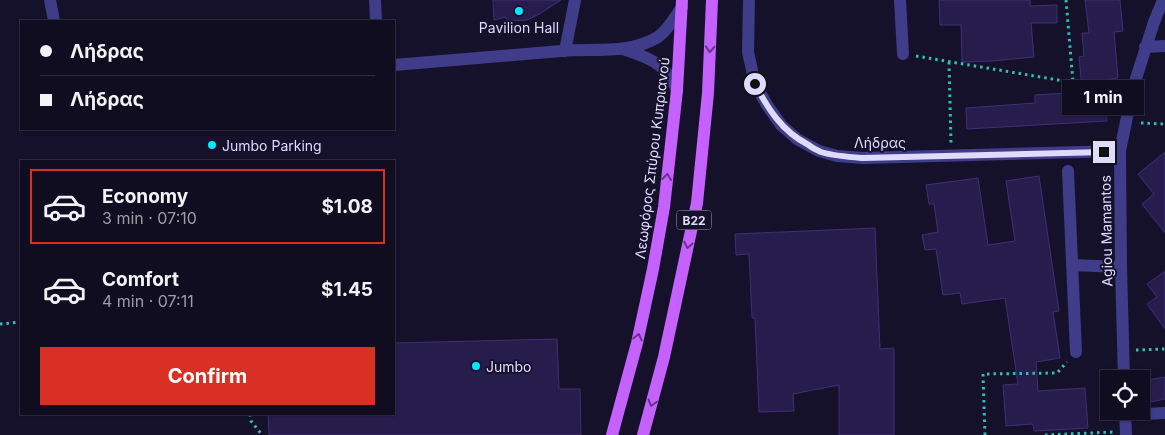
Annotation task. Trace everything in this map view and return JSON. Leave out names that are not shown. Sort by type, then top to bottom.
[{"type":"main road","name":"B22","points":[[643,435],[664,357],[697,203],[708,93],[712,0]]},
{"type":"main road","name":"Λεωφόρος Σπύρου Κυπριανού","points":[[612,435],[637,343],[664,207],[678,90],[682,4]]},
{"type":"street","points":[[50,0],[54,20]]},
{"type":"street","points":[[375,0],[376,20]]},
{"type":"street","points":[[565,51],[575,0]]},
{"type":"street","name":"Λήδρας","points":[[749,0],[748,52],[755,84],[781,125],[797,139],[819,151],[837,156],[862,158],[1120,152]]},
{"type":"street","points":[[900,0],[903,54]]},
{"type":"street","name":"Agiou Mamantos","points":[[1124,370],[1120,152],[1133,88],[1145,47],[1164,0]]},
{"type":"street","points":[[395,65],[565,51],[623,49],[645,43],[659,36],[668,28],[682,4]]},
{"type":"street","points":[[1145,47],[1165,46]]},
{"type":"street","points":[[623,49],[647,57],[656,63],[666,72],[678,90]]},
{"type":"street","points":[[1068,172],[1076,352]]},
{"type":"street","points":[[1072,265],[1121,267]]},
{"type":"street","points":[[1150,413],[1165,413]]},
{"type":"street","points":[[1125,420],[1126,433]]},
{"type":"path","points":[[1066,0],[1073,82]]},
{"type":"path","points":[[903,54],[1073,82],[1133,88]]},
{"type":"path","points":[[948,62],[952,156]]},
{"type":"path","points":[[1126,120],[1145,124],[1165,124]]},
{"type":"path","points":[[0,324],[20,322]]},
{"type":"path","points":[[1123,351],[1165,350]]},
{"type":"path","points":[[985,435],[983,374],[1057,373],[1076,352]]},
{"type":"path","points":[[250,415],[250,421],[262,435]]},
{"type":"path","points":[[1045,435],[1126,433]]},
{"type":"building","name":"Pavilion Hall","points":[[493,0],[561,0],[527,20],[507,21],[506,17],[494,20]]},
{"type":"building","points":[[939,0],[1030,0],[1030,6],[1057,5],[1057,23],[1031,23],[1034,57],[962,62],[961,25],[940,25]]},
{"type":"building","points":[[1085,0],[1120,0],[1123,31],[1114,32],[1118,78],[1104,80],[1107,121],[967,129],[966,108],[1035,103],[1035,95],[1067,93],[1067,89],[1082,88],[1079,57],[1084,56],[1082,33],[1089,33]]},
{"type":"building","points":[[1165,152],[1165,233],[1142,204],[1154,194],[1138,174]]},
{"type":"building","points":[[1039,176],[1059,311],[1053,312],[1060,358],[1036,362],[1038,391],[1085,388],[1088,428],[1034,431],[1033,424],[1006,426],[1003,385],[1018,384],[1005,298],[962,304],[960,293],[943,295],[936,249],[925,250],[922,235],[938,232],[934,204],[929,204],[926,185],[978,178],[988,245],[1015,241],[1006,181]]},
{"type":"building","points":[[875,228],[880,349],[894,348],[894,435],[839,435],[839,385],[793,394],[794,411],[759,412],[755,318],[752,318],[749,254],[736,255],[735,234]]},
{"type":"building","points":[[1165,271],[1165,329],[1147,304],[1157,297],[1147,284]]},
{"type":"building","name":"Jumbo","points":[[557,339],[559,389],[580,389],[581,435],[269,435],[268,415],[395,415],[395,343]]},
{"type":"building","points":[[1165,377],[1165,399],[1150,402],[1150,380]]},
{"type":"place","name":"Pavilion Hall","points":[[519,11]]},
{"type":"place","name":"Jumbo Parking","points":[[212,145]]},
{"type":"place","name":"Jumbo","points":[[476,366]]},
{"type":"route","points":[[755,84],[781,125],[797,139],[819,151],[837,156],[862,158],[1104,152]]}]
